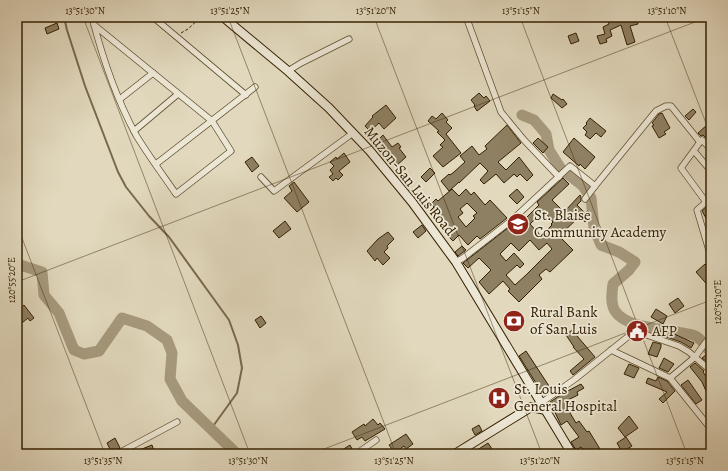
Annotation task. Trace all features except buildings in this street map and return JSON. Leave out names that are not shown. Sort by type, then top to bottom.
[{"type":"main road","name":"Muzon-San Luis Road","points":[[223,17],[316,96],[353,133],[412,202],[456,262],[572,454]]},
{"type":"main road","points":[[530,407],[536,394]]},
{"type":"main road","points":[[455,454],[530,407],[543,406]]},
{"type":"street","points":[[92,17],[94,25],[100,44],[120,99],[134,131],[176,194],[231,150],[212,121],[94,25]]},
{"type":"street","points":[[153,17],[246,95]]},
{"type":"street","points":[[468,17],[468,22],[501,112],[524,140],[560,176]]},
{"type":"street","points":[[100,44],[107,35]]},
{"type":"street","points":[[288,71],[307,59],[349,39]]},
{"type":"street","points":[[120,99],[153,73]]},
{"type":"street","points":[[156,164],[255,88]]},
{"type":"street","points":[[134,131],[178,94]]},
{"type":"street","points":[[585,199],[656,110],[666,106],[671,106],[700,142],[702,140],[711,150]]},
{"type":"street","points":[[262,177],[274,191],[353,133]]},
{"type":"street","points":[[700,142],[681,168],[706,202],[697,210],[711,257]]},
{"type":"street","points":[[694,151],[711,171]]},
{"type":"street","points":[[456,262],[512,220],[568,167],[573,167],[595,186]]},
{"type":"street","points":[[543,406],[610,350],[635,332],[679,346],[689,352],[711,371]]},
{"type":"street","points":[[670,378],[695,357],[709,340]]},
{"type":"street","points":[[610,350],[670,378],[711,429]]},
{"type":"street","points":[[117,454],[176,422]]},
{"type":"street","points":[[356,454],[376,440]]},
{"type":"path","points":[[176,36],[188,29],[201,17]]},
{"type":"waterway","points":[[64,17],[85,86],[118,172],[126,187],[149,216],[169,237],[229,320],[238,345],[242,368],[237,393],[211,429]]},
{"type":"waterway","points":[[522,115],[534,120],[546,134],[549,150],[561,169],[583,186],[591,198],[594,228],[601,245],[619,252],[635,262],[629,270],[613,284],[612,301],[615,311],[621,317],[636,325],[695,336],[703,342],[711,353]]},
{"type":"waterway","points":[[17,264],[42,272],[44,295],[59,313],[74,350],[84,354],[99,351],[122,318],[147,326],[167,340],[172,353],[170,379],[182,401],[237,454]]},
{"type":"place","name":"St. Blaise Community Academy","points":[[518,224]]},
{"type":"place","name":"Rural Bank of San Luis","points":[[514,321]]},
{"type":"place","name":"AFP","points":[[637,331]]},
{"type":"place","name":"St. Louis General Hospital","points":[[499,398]]}]
